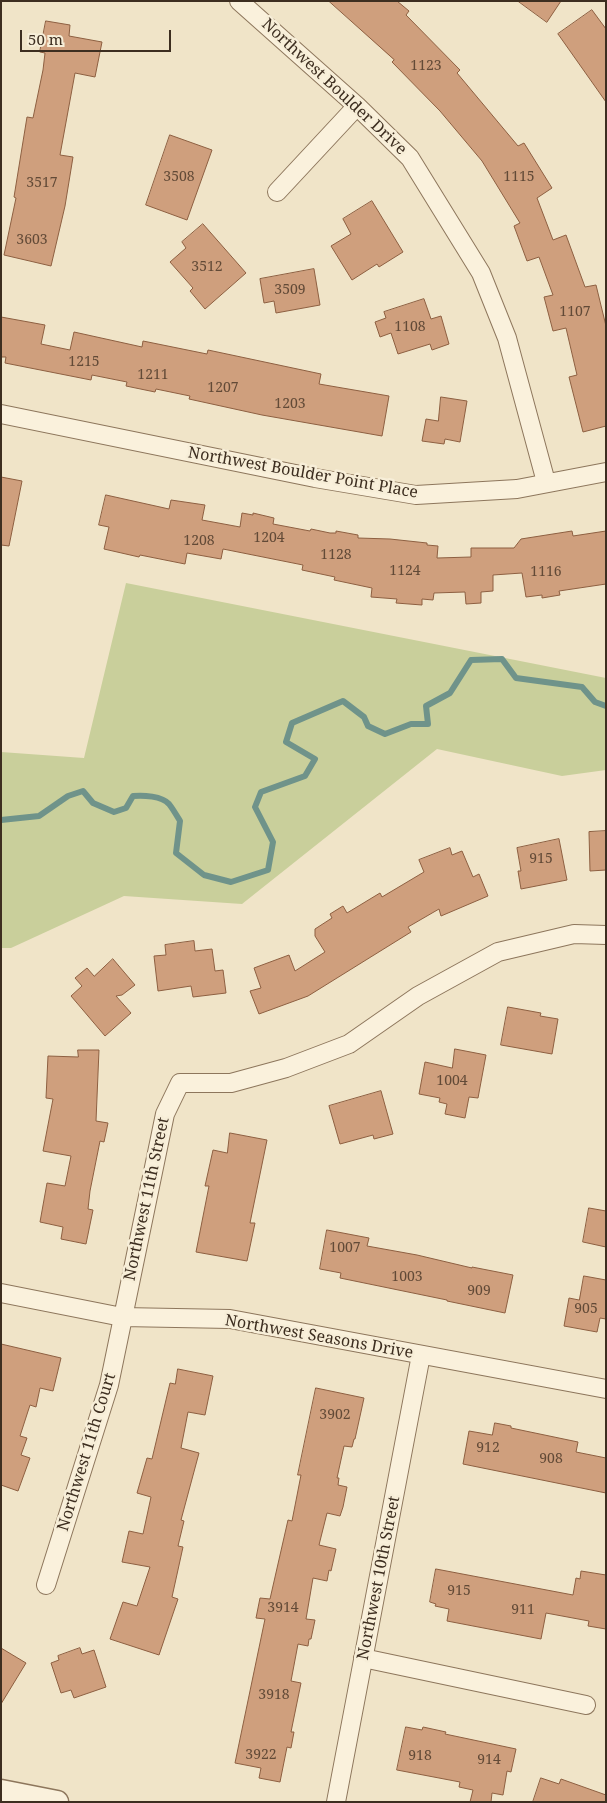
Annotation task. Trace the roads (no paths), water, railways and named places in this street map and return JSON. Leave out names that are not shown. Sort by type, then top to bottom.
[{"type":"street","name":"Northwest Boulder Drive","points":[[239,1],[358,106],[410,158],[481,273],[507,338],[546,482]]},
{"type":"street","points":[[277,192],[358,106]]},
{"type":"street","name":"Northwest Boulder Point Place","points":[[1,414],[315,478],[416,494],[516,489],[606,472]]},
{"type":"street","name":"Northwest 11th Street","points":[[122,1317],[164,1114],[180,1083],[231,1083],[286,1068],[349,1044],[418,996],[498,952],[574,934],[606,934]]},
{"type":"street","name":"Northwest Seasons Drive","points":[[1,1293],[122,1317],[230,1319],[606,1389]]},
{"type":"street","name":"Northwest 11th Court","points":[[46,1585],[109,1384],[122,1317]]},
{"type":"street","name":"Northwest 10th Street","points":[[336,1802],[421,1355]]},
{"type":"street","points":[[363,1658],[586,1705]]},
{"type":"street","points":[[1,1791],[57,1802]]},
{"type":"waterway","points":[[1,820],[39,816],[68,796],[83,791],[93,803],[114,812],[126,808],[133,796],[157,798],[166,801],[180,821],[176,853],[204,875],[231,882],[268,870],[273,842],[255,807],[261,792],[305,776],[315,759],[286,742],[292,723],[343,701],[364,717],[368,726],[385,734],[411,724],[428,724],[426,706],[450,693],[471,660],[502,659],[516,678],[582,687],[595,702],[606,706]]}]
